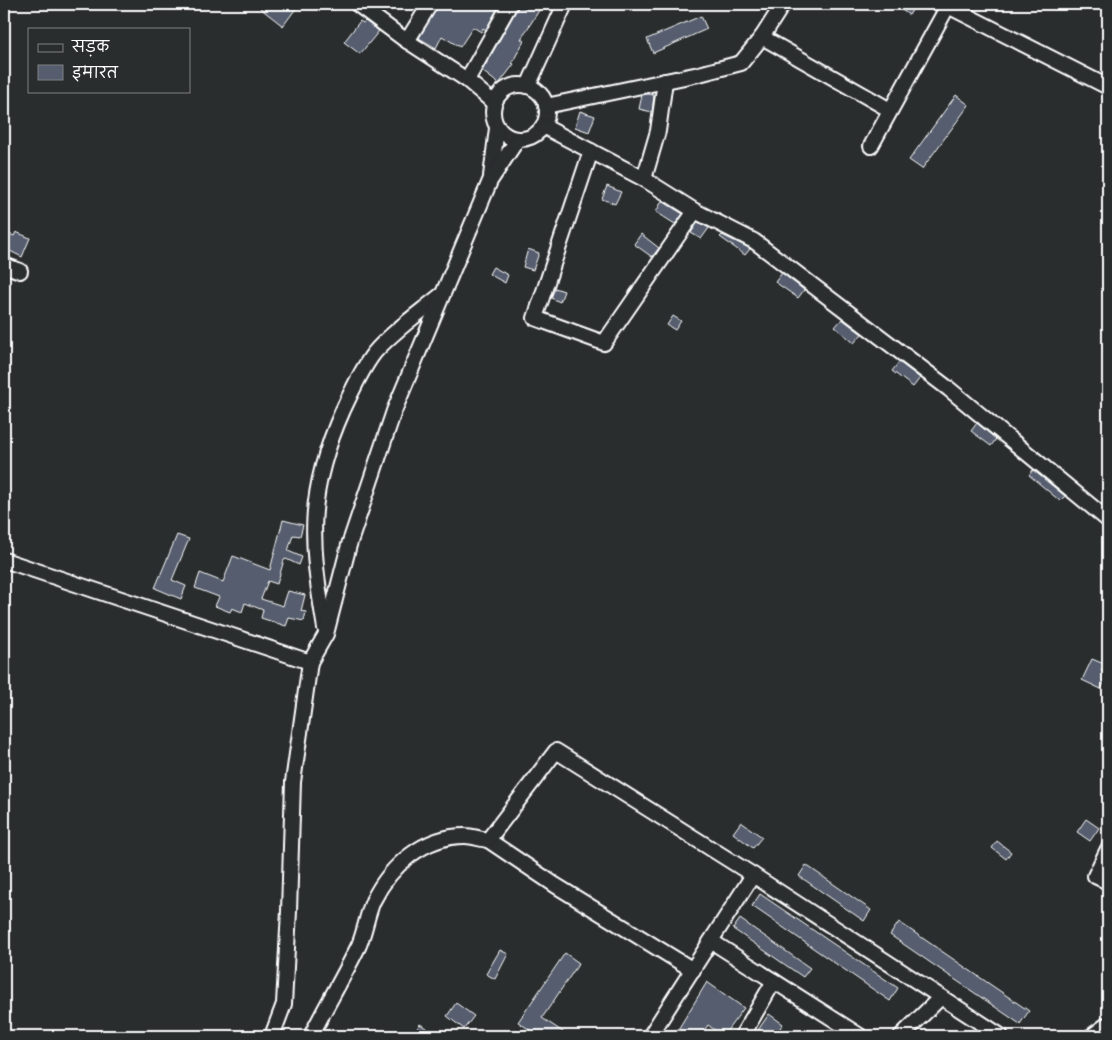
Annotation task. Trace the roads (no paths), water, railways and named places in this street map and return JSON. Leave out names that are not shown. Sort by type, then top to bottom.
[{"type":"street","points":[[357,4],[407,41],[467,80],[494,104]]},
{"type":"street","points":[[407,41],[430,4]]},
{"type":"street","points":[[467,80],[510,4]]},
{"type":"street","points":[[528,86],[565,4]]},
{"type":"street","points":[[546,106],[741,63],[762,37],[783,4]]},
{"type":"street","points":[[871,146],[949,5],[1108,87]]},
{"type":"street","points":[[762,37],[890,110]]},
{"type":"street","points":[[644,179],[658,131],[665,81]]},
{"type":"street","points":[[490,182],[497,128],[494,120],[494,104],[505,89],[514,86],[528,86],[542,96],[547,113],[543,126],[533,136],[517,140],[508,137],[497,128]]},
{"type":"street","points":[[543,126],[644,179],[695,211],[754,241],[949,389],[1108,520]]},
{"type":"street","points":[[272,1036],[285,996],[292,782],[310,662],[326,634],[358,518],[394,411],[490,182],[517,140]]},
{"type":"street","points":[[591,151],[535,318],[604,343],[695,211]]},
{"type":"street","points":[[4,265],[20,271]]},
{"type":"street","points":[[326,634],[316,573],[314,511],[320,471],[331,438],[359,377],[374,354],[442,293]]},
{"type":"street","points":[[4,560],[310,662]]},
{"type":"street","points":[[488,840],[556,751],[753,875],[1001,1036]]},
{"type":"street","points":[[310,1036],[359,944],[373,903],[384,882],[397,865],[414,852],[440,840],[465,836],[488,840],[555,885],[693,970]]},
{"type":"street","points":[[1108,849],[1095,876],[1108,882]]},
{"type":"street","points":[[650,1036],[753,875]]},
{"type":"street","points":[[712,941],[860,1036]]},
{"type":"street","points":[[742,1036],[774,981]]},
{"type":"street","points":[[901,1036],[941,997]]},
{"type":"street","points":[[1092,1036],[1108,1024]]}]
